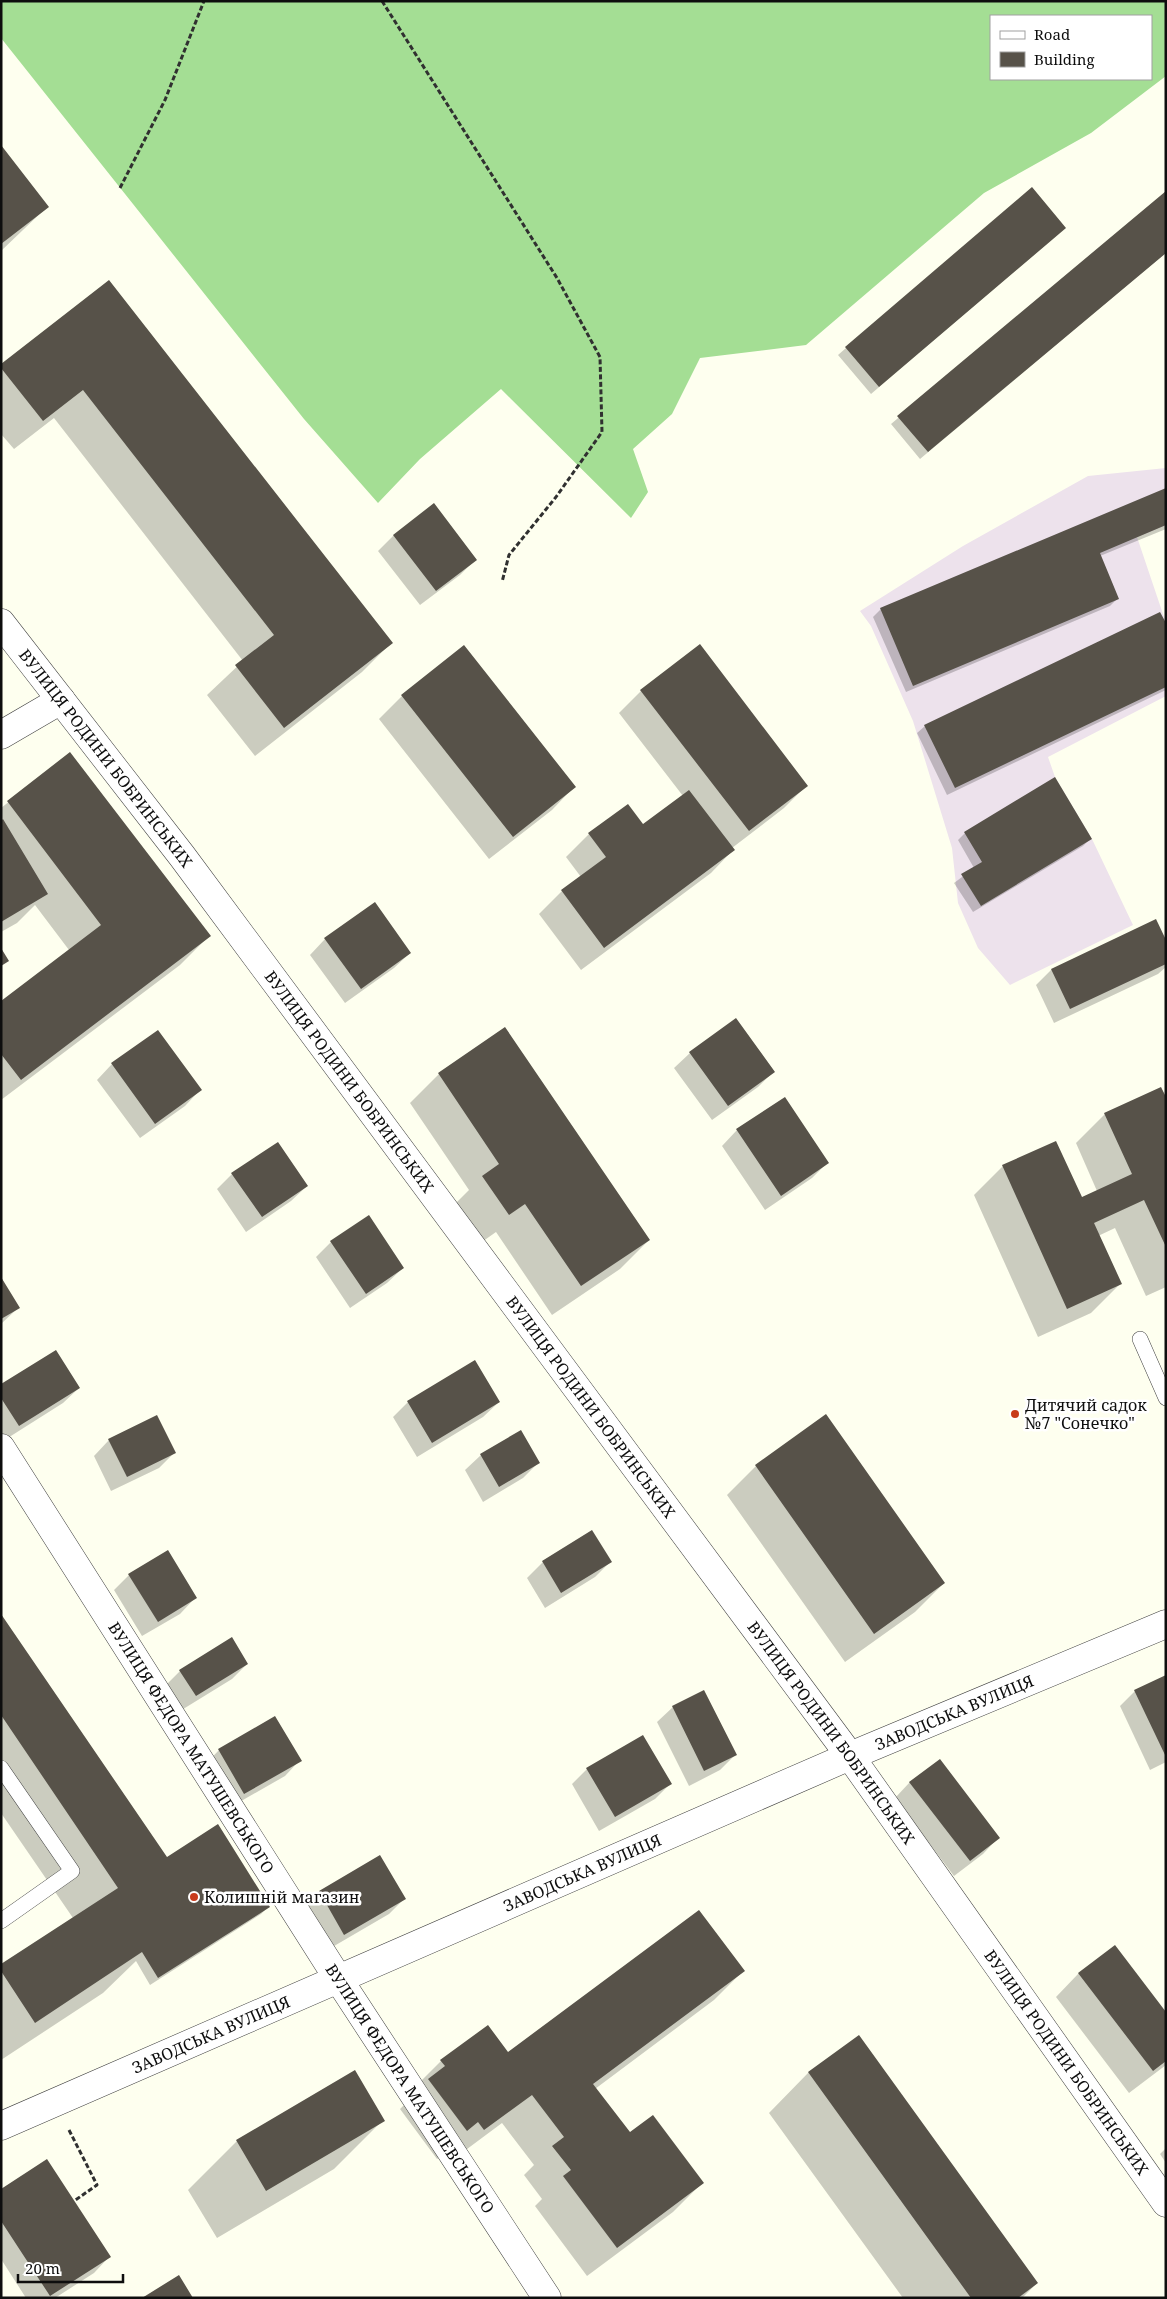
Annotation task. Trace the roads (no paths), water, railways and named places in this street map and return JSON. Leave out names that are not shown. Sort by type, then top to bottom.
[{"type":"street","name":"ВУЛИЦЯ РОДИНИ БОБРИНСЬКИХ","points":[[1,623],[182,856],[850,1756],[1166,2203]]},
{"type":"street","points":[[1,735],[60,700]]},
{"type":"street","name":"ВУЛИЦЯ ФЕДОРА МАТУШЕВСЬКОГО","points":[[1,1448],[339,1980],[547,2298]]},
{"type":"street","name":"ЗАВОДСЬКА ВУЛИЦЯ","points":[[1,2126],[850,1756],[1166,1624]]},
{"type":"lane","points":[[1140,1339],[1166,1398]]},
{"type":"lane","points":[[1,1768],[72,1871],[1,1921]]},
{"type":"place","name":"Дитячий садок №7 \"Сонечко\"","points":[[1015,1414]]},
{"type":"place","name":"Колишній магазин","points":[[194,1897]]}]
